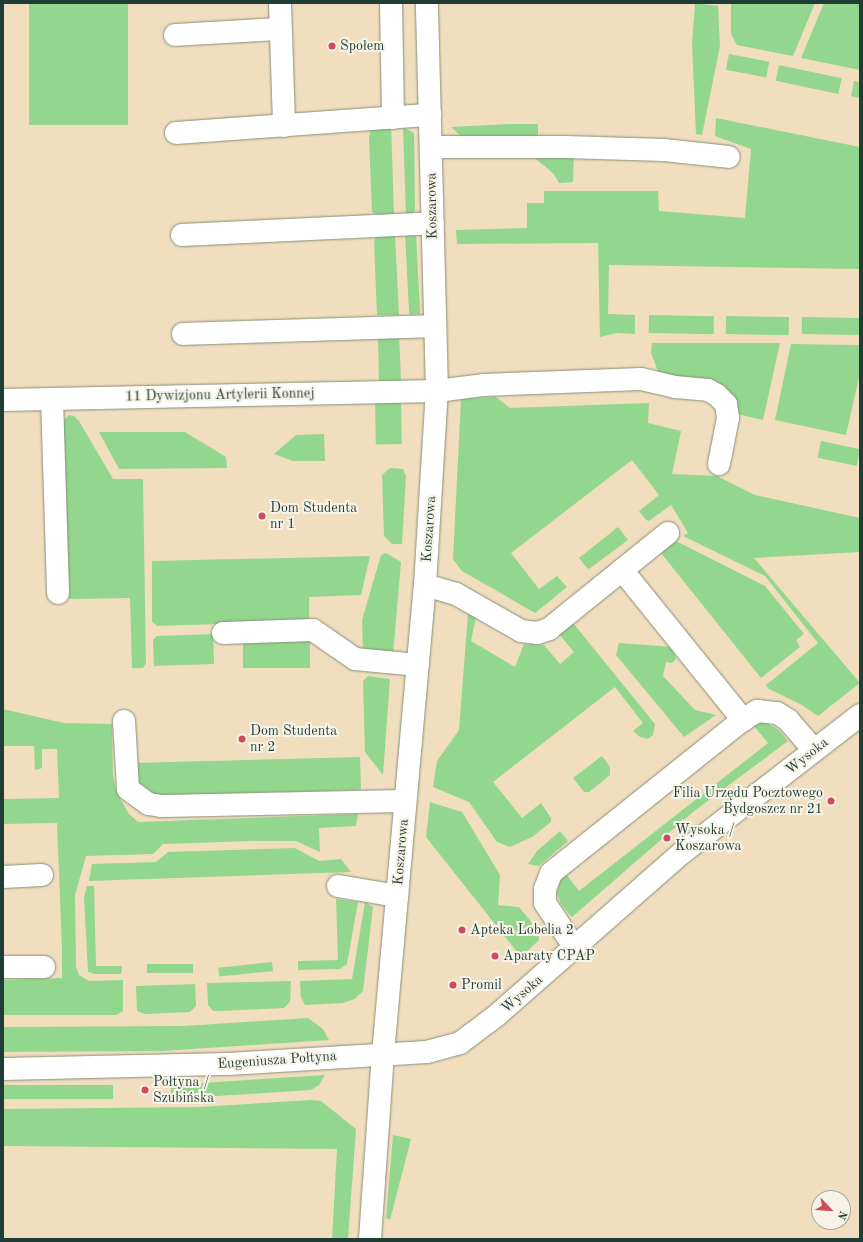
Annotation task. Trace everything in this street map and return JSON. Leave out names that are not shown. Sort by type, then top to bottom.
[{"type":"street","points":[[280,3],[284,126]]},
{"type":"street","points":[[391,3],[393,118]]},
{"type":"street","name":"Koszarowa","points":[[382,1054],[425,584],[437,391],[427,3]]},
{"type":"street","points":[[175,35],[280,29]]},
{"type":"street","points":[[176,133],[430,116]]},
{"type":"street","points":[[431,147],[565,147],[664,150],[729,157]]},
{"type":"street","points":[[182,235],[433,223]]},
{"type":"street","points":[[183,334],[435,326]]},
{"type":"street","name":"11 Dywizjonu Artylerii Konnej","points":[[3,400],[437,391],[483,385],[640,379],[674,387],[708,390],[726,404],[728,418],[719,464]]},
{"type":"street","points":[[52,399],[58,593]]},
{"type":"street","points":[[425,584],[456,594],[521,631],[537,633],[549,629],[668,533]]},
{"type":"street","points":[[622,570],[743,720]]},
{"type":"street","points":[[223,633],[313,630],[355,659],[418,665]]},
{"type":"street","points":[[575,948],[545,903],[545,889],[551,873],[743,720],[757,711],[777,713],[788,720],[814,750]]},
{"type":"street","name":"Wysoka","points":[[382,1054],[427,1052],[460,1043],[496,1016],[683,852],[860,715]]},
{"type":"street","points":[[124,721],[128,789],[149,804],[162,806],[405,800]]},
{"type":"street","points":[[3,876],[42,875]]},
{"type":"street","points":[[338,886],[397,896]]},
{"type":"street","points":[[3,967],[44,967]]},
{"type":"street","points":[[370,1239],[382,1054]]},
{"type":"street","name":"Eugeniusza Połtyna","points":[[3,1069],[229,1064],[382,1054]]},
{"type":"green space","points":[[29,3],[128,3],[128,125],[29,125]]},
{"type":"green space","points":[[695,3],[718,6],[720,46],[702,135],[696,134],[692,44]]},
{"type":"green space","points":[[731,3],[815,3],[793,56],[737,45],[731,34]]},
{"type":"green space","points":[[824,3],[860,3],[860,70],[801,58]]},
{"type":"green space","points":[[729,54],[769,62],[766,78],[726,70]]},
{"type":"green space","points":[[779,65],[842,78],[838,94],[776,81]]},
{"type":"green space","points":[[854,81],[860,82],[860,98],[851,96]]},
{"type":"green space","points":[[716,118],[860,147],[860,269],[609,265],[608,314],[635,315],[635,334],[616,333],[600,337],[598,243],[457,244],[456,230],[527,228],[527,203],[544,203],[544,191],[658,191],[659,211],[745,218],[751,149],[715,136]]},
{"type":"green space","points":[[391,123],[394,214],[380,216],[372,212],[369,136],[372,128]]},
{"type":"green space","points":[[538,124],[538,139],[463,138],[451,127]]},
{"type":"green space","points":[[403,127],[414,133],[415,210],[412,214],[406,215]]},
{"type":"green space","points":[[530,154],[574,155],[573,182],[559,183],[554,174]]},
{"type":"green space","points":[[416,234],[420,314],[409,314],[405,235]]},
{"type":"green space","points":[[395,235],[399,315],[377,315],[374,241],[377,236]]},
{"type":"green space","points":[[649,315],[714,316],[714,334],[649,333]]},
{"type":"green space","points":[[726,316],[789,317],[789,335],[726,334]]},
{"type":"green space","points":[[802,317],[860,318],[860,335],[802,334]]},
{"type":"green space","points":[[399,331],[401,382],[379,383],[378,337]]},
{"type":"green space","points":[[652,343],[780,343],[763,420],[737,414],[659,374],[651,353]]},
{"type":"green space","points":[[791,344],[860,345],[860,373],[846,435],[775,420]]},
{"type":"green space","points":[[375,397],[401,397],[402,444],[376,444]]},
{"type":"green space","points":[[496,397],[510,408],[649,403],[648,423],[681,431],[672,474],[717,476],[755,495],[860,518],[860,552],[754,558],[860,683],[818,716],[802,705],[769,689],[766,685],[818,643],[765,576],[683,536],[688,533],[671,505],[649,521],[646,520],[639,511],[659,495],[632,460],[511,553],[539,589],[557,576],[567,587],[535,613],[462,571],[453,559],[461,399]]},
{"type":"green space","points":[[69,415],[74,416],[79,421],[113,479],[143,479],[146,663],[143,668],[132,668],[130,598],[70,599],[66,594],[61,423]]},
{"type":"green space","points":[[99,432],[185,432],[226,457],[227,468],[119,469]]},
{"type":"green space","points":[[324,434],[325,461],[293,461],[274,454],[296,435]]},
{"type":"green space","points":[[821,441],[860,449],[857,466],[817,458]]},
{"type":"green space","points":[[390,468],[403,469],[406,476],[402,544],[392,544],[384,536],[382,475]]},
{"type":"green space","points":[[618,527],[628,540],[589,569],[586,567],[579,558]]},
{"type":"green space","points":[[676,541],[765,586],[804,634],[796,640],[800,647],[761,678],[661,553]]},
{"type":"green space","points":[[386,553],[401,562],[393,655],[363,652],[362,620],[381,555]]},
{"type":"green space","points":[[370,556],[361,595],[309,597],[309,621],[157,626],[152,622],[152,561]]},
{"type":"green space","points":[[468,614],[476,617],[471,641],[515,667],[524,644],[544,645],[560,664],[574,652],[559,634],[573,623],[655,724],[653,735],[648,739],[640,737],[633,731],[643,723],[615,687],[493,782],[522,818],[541,803],[551,818],[551,822],[532,837],[510,847],[497,842],[469,802],[433,787],[437,761],[459,730]]},
{"type":"green space","points":[[213,634],[214,664],[154,666],[153,640],[157,636]]},
{"type":"green space","points":[[243,639],[310,639],[310,668],[243,668]]},
{"type":"green space","points":[[619,643],[673,647],[676,659],[672,663],[666,662],[663,676],[695,710],[716,715],[684,737],[616,655]]},
{"type":"green space","points":[[368,676],[390,679],[383,775],[365,752],[363,681]]},
{"type":"green space","points":[[3,709],[64,723],[112,724],[113,776],[117,793],[129,814],[138,822],[358,814],[356,826],[319,828],[320,852],[296,841],[252,841],[163,844],[153,854],[86,856],[75,895],[76,967],[79,975],[89,981],[123,980],[123,1011],[116,1015],[3,1015],[3,980],[62,978],[62,949],[57,823],[3,824],[3,799],[59,798],[57,749],[42,749],[42,768],[35,770],[34,746],[3,746]]},
{"type":"green space","points":[[765,722],[779,730],[788,741],[693,812],[572,917],[569,914],[561,904],[557,893],[560,882],[566,874],[579,891],[768,743],[754,726]]},
{"type":"green space","points":[[602,756],[610,767],[610,775],[589,792],[584,792],[573,778]]},
{"type":"green space","points":[[360,757],[361,789],[357,790],[159,796],[137,785],[133,763]]},
{"type":"green space","points":[[430,802],[462,812],[500,875],[498,905],[519,907],[538,930],[539,940],[521,957],[426,837]]},
{"type":"green space","points":[[560,831],[568,841],[539,866],[528,864],[537,851]]},
{"type":"green space","points":[[295,848],[319,861],[341,859],[351,872],[89,881],[92,864],[156,862],[168,852]]},
{"type":"green space","points":[[87,886],[94,886],[96,966],[122,966],[121,974],[94,974],[88,972],[84,898]]},
{"type":"green space","points":[[336,899],[358,902],[347,964],[340,969],[298,970],[298,961],[338,960]]},
{"type":"green space","points":[[365,902],[373,907],[363,991],[355,999],[343,1003],[305,1005],[301,997],[300,981],[352,979]]},
{"type":"green space","points":[[272,962],[273,971],[219,977],[218,968]]},
{"type":"green space","points":[[147,964],[193,964],[193,973],[147,973]]},
{"type":"green space","points":[[291,981],[290,1002],[284,1008],[213,1011],[208,1005],[207,983]]},
{"type":"green space","points":[[195,984],[196,1006],[190,1012],[145,1014],[137,1011],[136,986]]},
{"type":"green space","points":[[308,1018],[323,1029],[329,1040],[162,1051],[3,1052],[3,1027],[184,1026]]},
{"type":"green space","points":[[325,1075],[319,1085],[311,1090],[171,1099],[171,1085]]},
{"type":"green space","points":[[3,1085],[113,1085],[113,1099],[3,1099]]},
{"type":"green space","points":[[311,1100],[321,1101],[356,1129],[348,1239],[332,1239],[337,1149],[3,1146],[3,1109],[200,1107]]},
{"type":"green space","points":[[393,1135],[411,1139],[390,1220],[386,1218]]},
{"type":"place","name":"Społem","points":[[332,46]]},
{"type":"place","name":"Dom Studenta nr 1","points":[[262,516]]},
{"type":"place","name":"Dom Studenta nr 2","points":[[242,739]]},
{"type":"place","name":"Filia Urzędu Pocztowego Bydgoszcz nr 21","points":[[831,801]]},
{"type":"place","name":"Wysoka / Koszarowa","points":[[667,838]]},
{"type":"place","name":"Apteka Lobelia 2","points":[[462,930]]},
{"type":"place","name":"Aparaty CPAP","points":[[495,956]]},
{"type":"place","name":"Promil","points":[[453,985]]},
{"type":"place","name":"Połtyna / Szubińska","points":[[145,1090]]}]
